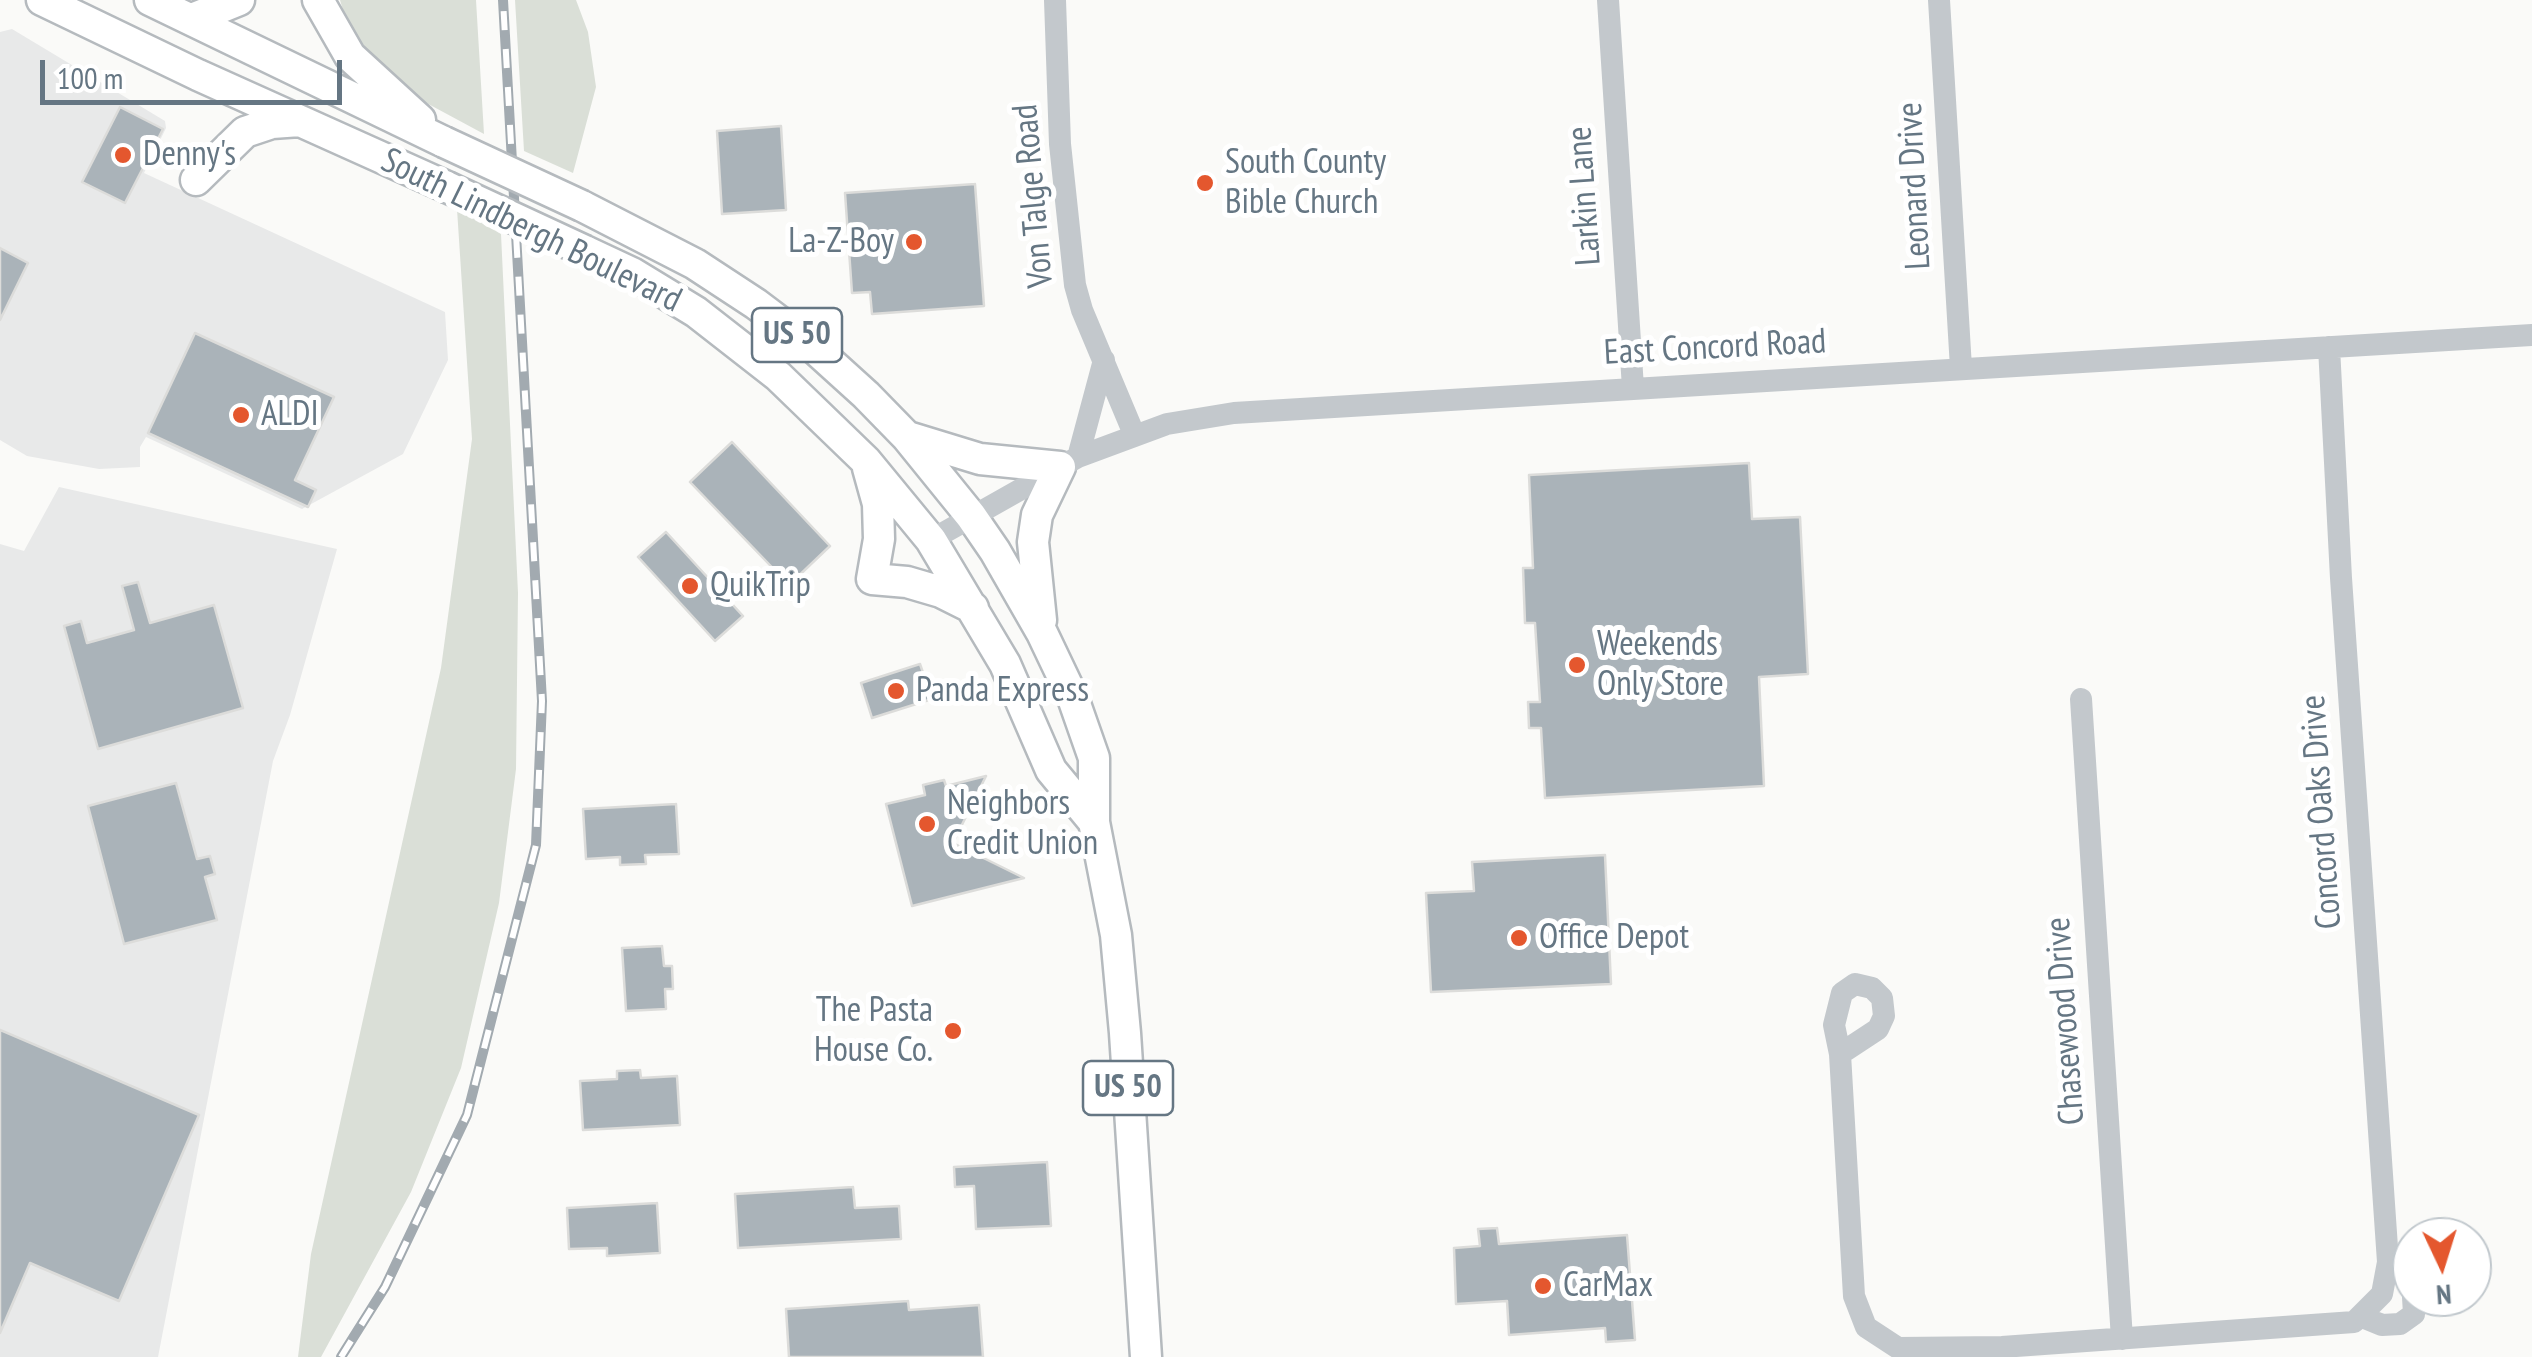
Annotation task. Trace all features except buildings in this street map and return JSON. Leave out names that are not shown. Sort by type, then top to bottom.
[{"type":"main road","name":"South Lindbergh Boulevard","points":[[42,0],[632,273],[696,312],[778,376],[866,461],[932,540],[1005,664],[1051,770],[1094,822]]},
{"type":"main road","name":"South Lindbergh Boulevard","points":[[150,0],[695,264],[813,347],[866,394],[907,437],[971,516],[1042,633],[1094,758],[1094,822],[1116,935],[1146,1357]]},
{"type":"main road","points":[[192,19],[239,0]]},
{"type":"main road","points":[[318,0],[350,56],[444,142]]},
{"type":"main road","points":[[196,180],[244,132],[272,123],[300,121]]},
{"type":"main road","points":[[907,437],[980,459],[1069,462],[1038,515],[1033,542],[1042,633]]},
{"type":"main road","points":[[866,461],[878,504],[879,539],[872,579],[908,582],[941,592],[974,609]]},
{"type":"street","name":"Von Talge Road","points":[[1056,0],[1060,144],[1071,259],[1082,310],[1134,434]]},
{"type":"street","name":"Larkin Lane","points":[[1608,0],[1632,388]]},
{"type":"street","name":"Leonard Drive","points":[[1939,0],[1961,368]]},
{"type":"street","name":"East Concord Road","points":[[932,540],[1069,462],[1134,434],[1234,413],[2532,335]]},
{"type":"street","name":"Concord Oaks Drive","points":[[2329,347],[2386,1272]]},
{"type":"street","points":[[1069,462],[1104,360]]},
{"type":"street","name":"Chasewood Drive","points":[[2081,699],[2122,1338]]},
{"type":"street","points":[[1840,1054],[1854,1296],[1866,1328],[1898,1348],[2002,1347],[2354,1322],[2382,1294],[2386,1272],[2392,1275]]},
{"type":"street","points":[[2360,1316],[2382,1325],[2400,1324],[2410,1317]]},
{"type":"shaded area","points":[[340,0],[476,0],[484,134],[393,85],[354,47]]},
{"type":"shaded area","points":[[515,0],[576,0],[588,32],[596,87],[573,173],[524,151]]},
{"type":"shaded area","points":[[12,29],[165,121],[166,128],[144,173],[445,312],[448,360],[403,454],[302,509],[146,437],[140,447],[140,467],[99,469],[27,456],[0,440],[0,32]]},
{"type":"shaded area","points":[[457,209],[501,234],[518,593],[516,769],[499,903],[461,1068],[411,1192],[321,1357],[298,1357],[311,1254],[441,668],[472,439]]},
{"type":"shaded area","points":[[59,487],[337,549],[273,761],[158,1357],[0,1357],[0,544],[24,551]]},
{"type":"railway","points":[[341,1357],[385,1287],[467,1115],[536,845],[542,701],[503,0]]},
{"type":"place","name":"Denny's","points":[[123,155]]},
{"type":"place","name":"South County Bible Church","points":[[1205,183]]},
{"type":"place","name":"La-Z-Boy","points":[[914,242]]},
{"type":"place","name":"ALDI","points":[[241,415]]},
{"type":"place","name":"QuikTrip","points":[[690,586]]},
{"type":"place","name":"Weekends Only Store","points":[[1577,665]]},
{"type":"place","name":"Panda Express","points":[[896,691]]},
{"type":"place","name":"Neighbors Credit Union","points":[[927,824]]},
{"type":"place","name":"Office Depot","points":[[1519,938]]},
{"type":"place","name":"The Pasta House Co.","points":[[953,1031]]},
{"type":"place","name":"CarMax","points":[[1543,1286]]}]
